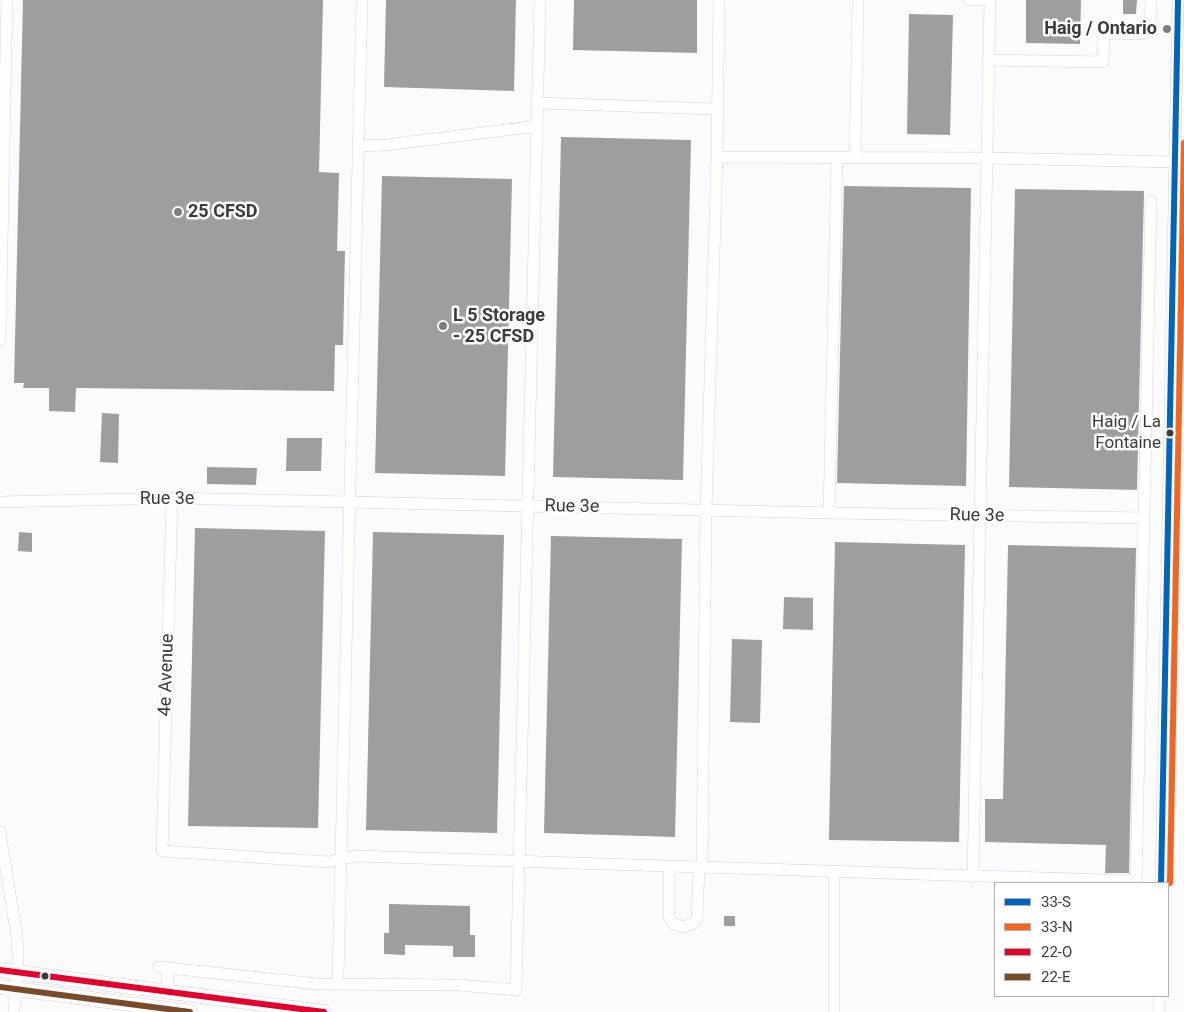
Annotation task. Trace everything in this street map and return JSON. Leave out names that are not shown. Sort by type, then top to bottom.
[{"type":"main road","points":[[0,970],[323,1012]]},
{"type":"main road","points":[[0,986],[158,1010],[190,1012]]},
{"type":"main road","points":[[158,1010],[163,990]]},
{"type":"street","points":[[0,341],[7,0]]},
{"type":"street","points":[[338,976],[362,0]]},
{"type":"street","points":[[163,990],[164,967],[317,984],[459,985],[516,990],[540,0]]},
{"type":"street","points":[[669,866],[669,916],[672,923],[683,927],[694,923],[697,918],[700,867],[706,510],[717,157],[716,109],[719,0]]},
{"type":"street","points":[[855,157],[858,0]]},
{"type":"street","points":[[969,0],[990,0],[973,877]]},
{"type":"street","points":[[988,60],[1104,62],[1104,30],[1146,33],[1150,26],[1151,0]]},
{"type":"street","points":[[1161,882],[1175,162],[1181,50],[1178,0]]},
{"type":"street","points":[[538,104],[716,109]]},
{"type":"street","points":[[358,146],[386,145],[537,126]]},
{"type":"street","points":[[717,157],[987,158],[1175,162]]},
{"type":"street","points":[[829,513],[836,157]]},
{"type":"street","points":[[341,859],[356,856],[1136,881],[1151,200]]},
{"type":"street","points":[[1170,454],[1184,454]]},
{"type":"street","name":"Rue 3e","points":[[0,502],[172,498],[1144,518]]},
{"type":"street","name":"4e Avenue","points":[[172,498],[162,851],[329,862],[341,859]]},
{"type":"street","points":[[0,832],[17,937],[14,1012]]},
{"type":"street","points":[[834,872],[834,1012]]},
{"type":"street","points":[[1159,997],[1159,1012]]},
{"type":"building","name":"25 CFSD","points":[[23,0],[323,0],[319,172],[339,173],[337,251],[345,251],[343,345],[335,345],[334,391],[76,388],[75,412],[49,411],[49,388],[23,388],[24,383],[14,383]]},
{"type":"building","points":[[386,0],[516,0],[514,91],[384,87]]},
{"type":"building","points":[[574,0],[697,0],[697,53],[573,50]]},
{"type":"building","points":[[1026,0],[1081,0],[1080,44],[1026,43]]},
{"type":"building","points":[[1123,0],[1137,0],[1136,14],[1123,14]]},
{"type":"building","points":[[909,14],[953,15],[950,135],[907,134]]},
{"type":"building","points":[[561,137],[691,140],[683,480],[553,477]]},
{"type":"building","name":"L 5 Storage - 25 CFSD","points":[[382,176],[512,179],[505,476],[375,473]]},
{"type":"building","points":[[844,186],[971,188],[966,486],[837,483]]},
{"type":"building","points":[[1015,189],[1144,191],[1137,490],[1009,487]]},
{"type":"building","points":[[102,413],[119,414],[118,463],[100,462]]},
{"type":"building","points":[[287,438],[322,438],[321,471],[286,471]]},
{"type":"building","points":[[207,467],[257,468],[256,485],[207,484]]},
{"type":"building","points":[[195,528],[325,531],[318,828],[188,826]]},
{"type":"building","points":[[19,532],[32,533],[32,552],[18,551]]},
{"type":"building","points":[[373,532],[504,535],[497,833],[366,830]]},
{"type":"building","points":[[551,536],[682,539],[675,837],[544,833]]},
{"type":"building","points":[[835,542],[965,545],[959,842],[829,840]]},
{"type":"building","points":[[1008,545],[1136,548],[1129,873],[1105,873],[1106,845],[985,842],[985,799],[1003,799]]},
{"type":"building","points":[[784,597],[813,598],[813,630],[783,629]]},
{"type":"building","points":[[732,639],[762,640],[760,723],[730,722]]},
{"type":"building","points":[[389,904],[470,906],[470,935],[475,935],[475,957],[453,957],[453,946],[405,945],[405,955],[384,954],[384,933],[389,933]]},
{"type":"building","points":[[724,916],[735,916],[735,926],[724,926]]},
{"type":"transit line","name":"33-S","points":[[1161,882],[1178,0]]},
{"type":"transit line","name":"33-N","points":[[1170,883],[1184,143]]},
{"type":"transit line","name":"22-O","points":[[0,970],[324,1012]]},
{"type":"transit line","name":"22-E","points":[[0,987],[190,1012]]},
{"type":"place","name":"Haig / Ontario","points":[[1167,29]]},
{"type":"place","name":"25 CFSD","points":[[178,212]]},
{"type":"place","name":"L 5 Storage - 25 CFSD","points":[[443,326]]},
{"type":"place","name":"Haig / La Fontaine","points":[[1170,433]]}]
